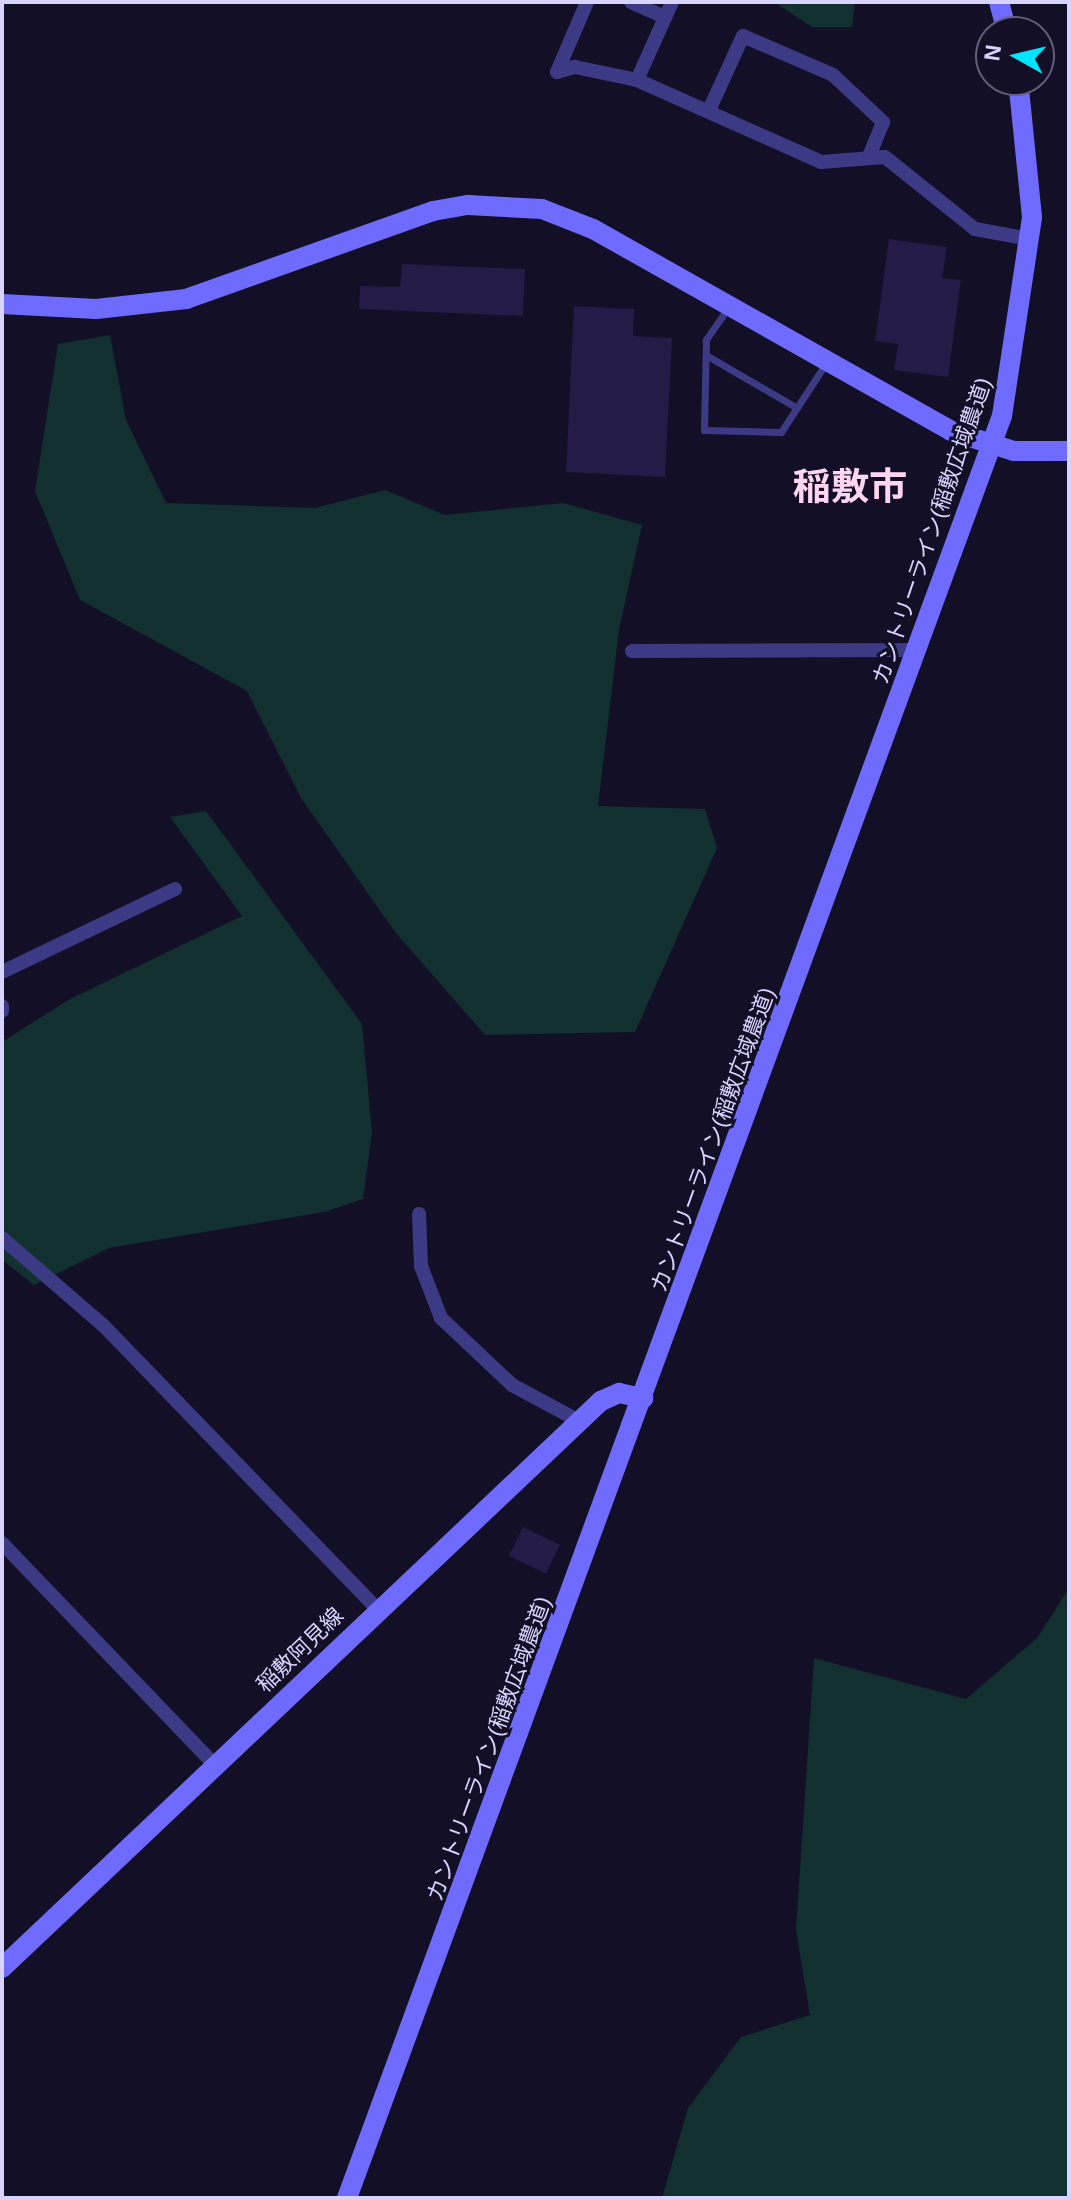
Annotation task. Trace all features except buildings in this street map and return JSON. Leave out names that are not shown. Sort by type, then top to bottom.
[{"type":"street","points":[[587,2],[557,72],[575,67],[637,80],[710,108],[821,162],[870,154],[975,229],[1030,239]]},
{"type":"street","points":[[631,2],[665,17]]},
{"type":"street","points":[[637,80],[672,2]]},
{"type":"street","points":[[710,108],[743,36],[833,75],[883,122],[870,154]]},
{"type":"street","name":"カントリーライン(稲敷広域農道)","points":[[347,2198],[992,446],[1017,352],[1030,239],[1019,96]]},
{"type":"street","points":[[2,304],[96,309],[186,299],[433,211],[499,205],[579,223],[928,420],[992,446],[1069,451]]},
{"type":"street","points":[[632,651],[918,650]]},
{"type":"street","points":[[2,972],[175,889]]},
{"type":"street","points":[[419,1214],[421,1266],[441,1318],[512,1385],[581,1422]]},
{"type":"street","points":[[2,1238],[104,1326],[377,1609]]},
{"type":"street","name":"稲敷阿見線","points":[[2,1968],[377,1609],[611,1395],[643,1398]]},
{"type":"street","points":[[2,1543],[215,1765]]},
{"type":"lane","points":[[729,306],[706,340],[704,430],[781,432],[827,361]]},
{"type":"lane","points":[[706,355],[797,408]]},
{"type":"green space","points":[[774,2],[855,2],[852,27],[812,27]]},
{"type":"green space","points":[[110,335],[126,420],[166,503],[315,508],[385,490],[445,515],[563,503],[642,525],[619,630],[598,806],[705,809],[717,848],[635,1032],[485,1035],[395,932],[301,798],[247,691],[80,600],[35,491],[58,344]]},
{"type":"green space","points":[[206,811],[362,1024],[372,1132],[363,1199],[324,1212],[109,1248],[34,1285],[2,1260],[2,1042],[70,999],[242,916],[170,817]]},
{"type":"green space","points":[[1069,1588],[1069,2198],[662,2198],[688,2108],[741,2037],[810,2015],[796,1930],[814,1658],[966,1699],[1037,1638]]},
{"type":"district","name":"稲敷市","points":[[850,488]]}]
